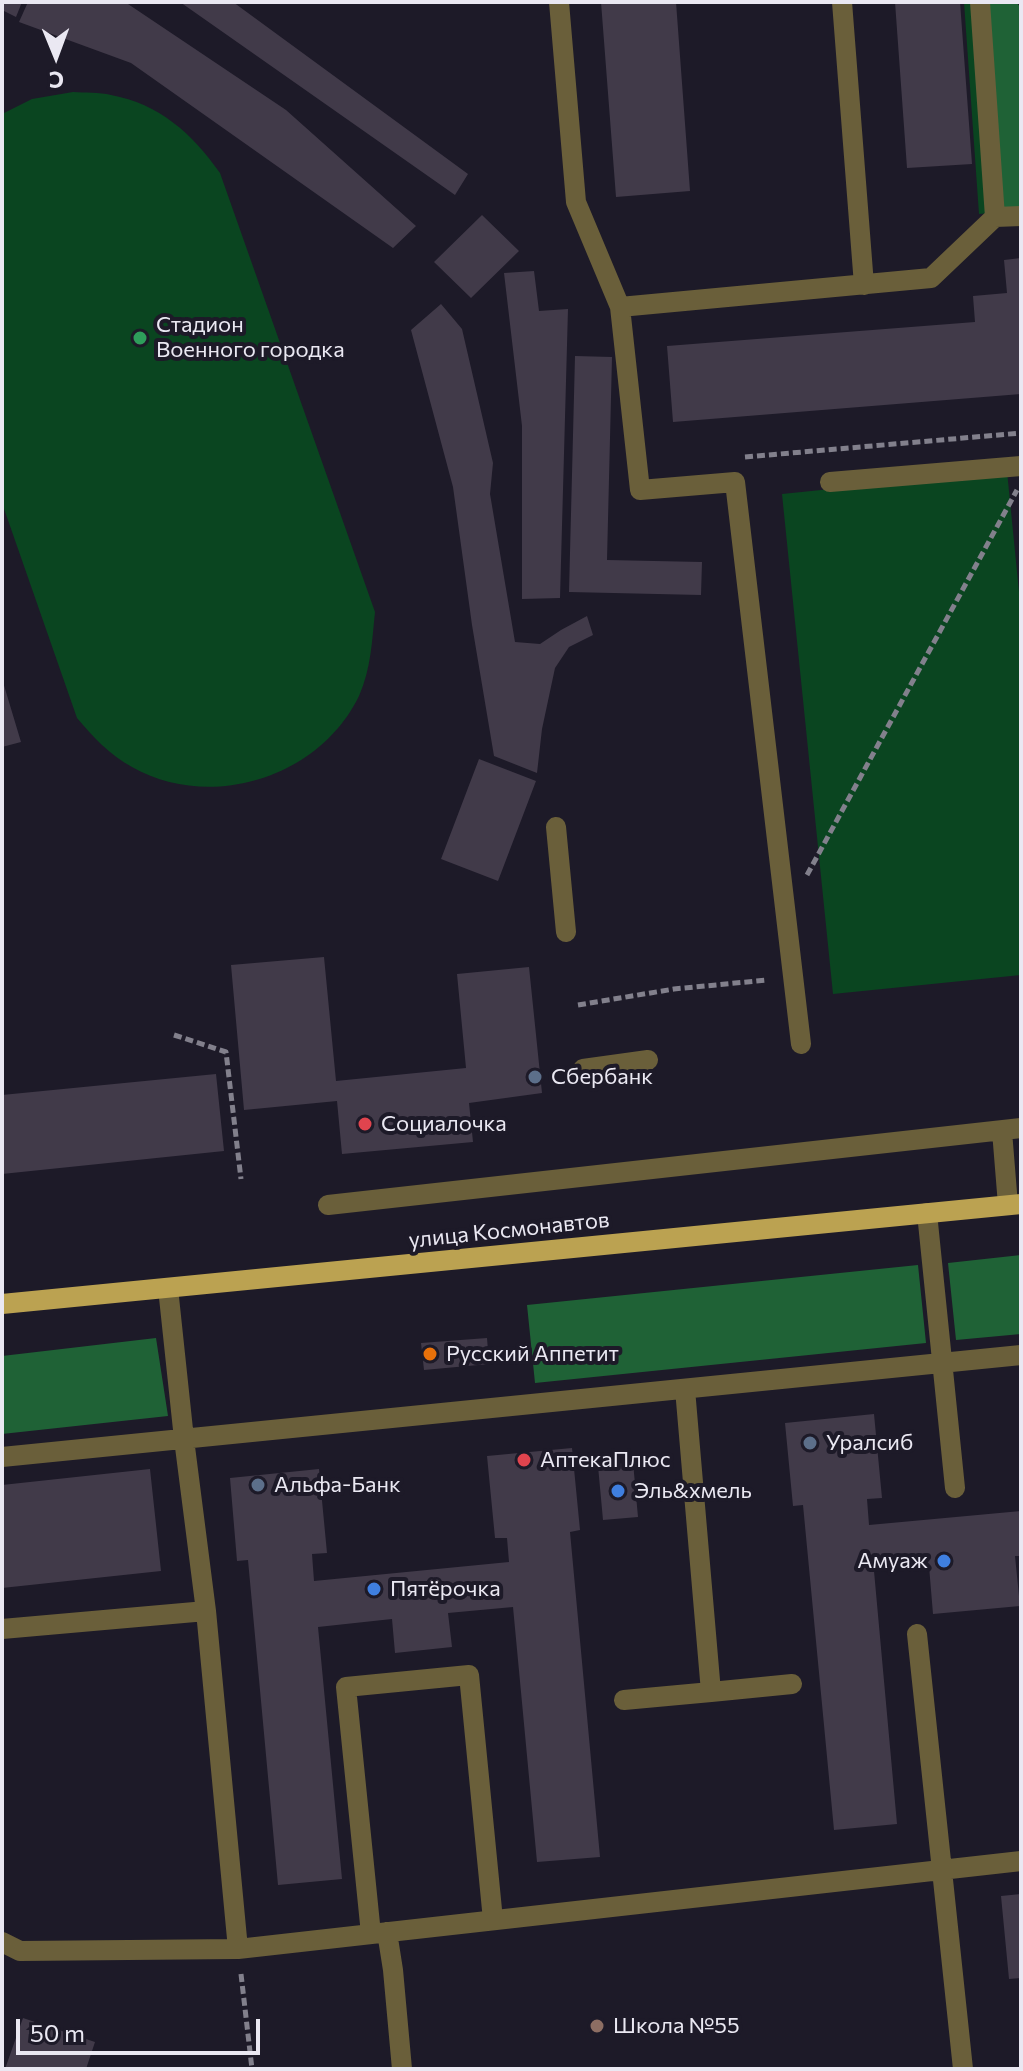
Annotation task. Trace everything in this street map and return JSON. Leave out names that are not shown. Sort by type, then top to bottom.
[{"type":"main road","name":"улица Космонавтов","points":[[2,1304],[1015,1205]]},
{"type":"lane","points":[[559,2],[576,202],[620,307],[640,490],[735,482],[801,1044]]},
{"type":"lane","points":[[842,2],[864,285]]},
{"type":"lane","points":[[980,2],[995,217]]},
{"type":"lane","points":[[620,307],[931,278],[995,217],[1021,216]]},
{"type":"lane","points":[[830,482],[1021,466]]},
{"type":"lane","points":[[556,827],[566,932]]},
{"type":"lane","points":[[583,1069],[648,1060]]},
{"type":"lane","points":[[328,1205],[1012,1130],[1015,1205]]},
{"type":"lane","points":[[927,1213],[955,1488]]},
{"type":"lane","points":[[168,1288],[206,1611],[238,1949]]},
{"type":"lane","points":[[2,1457],[1021,1355]]},
{"type":"lane","points":[[685,1389],[711,1692]]},
{"type":"lane","points":[[2,1629],[206,1611]]},
{"type":"lane","points":[[917,1634],[963,2069]]},
{"type":"lane","points":[[402,2069],[393,1970],[379,1933],[346,1687],[469,1675],[493,1920]]},
{"type":"lane","points":[[624,1700],[792,1684]]},
{"type":"lane","points":[[2,1942],[20,1951],[238,1949],[1021,1861]]},
{"type":"path","points":[[734,457],[1021,433]]},
{"type":"path","points":[[787,913],[1021,482]]},
{"type":"path","points":[[578,1005],[674,989],[794,977]]},
{"type":"path","points":[[174,1035],[226,1052],[241,1179]]},
{"type":"path","points":[[238,1949],[252,2069]]},
{"type":"green space","points":[[964,2],[974,2],[989,213],[979,214]]},
{"type":"green space","points":[[987,2],[1016,2],[1021,8],[1021,207],[1001,208]]},
{"type":"green space","name":"Стадион Военного городка","points":[[73,92],[128,99],[159,113],[186,133],[220,173],[375,612],[366,676],[359,696],[341,724],[318,748],[291,766],[260,779],[228,786],[195,786],[163,780],[124,762],[89,732],[77,718],[2,503],[2,114],[32,99]]},
{"type":"green space","points":[[1007,471],[1021,612],[1021,975],[833,994],[782,494]]},
{"type":"green space","points":[[1021,1255],[1021,1334],[956,1340],[948,1263]]},
{"type":"green space","points":[[918,1265],[926,1343],[535,1383],[527,1305]]},
{"type":"green space","points":[[156,1338],[168,1416],[2,1434],[2,1356]]},
{"type":"building","points":[[2,2],[22,2],[16,17],[2,10]]},
{"type":"building","points":[[28,2],[125,2],[286,110],[416,226],[393,248],[131,63],[19,22]]},
{"type":"building","points":[[180,2],[233,2],[468,174],[455,195]]},
{"type":"building","points":[[601,2],[676,2],[690,191],[616,197]]},
{"type":"building","points":[[895,2],[960,2],[972,164],[907,168]]},
{"type":"building","points":[[482,215],[519,251],[471,298],[434,262]]},
{"type":"building","points":[[1021,258],[1021,394],[673,422],[667,346],[975,322],[973,296],[1007,293],[1004,260]]},
{"type":"building","points":[[534,271],[539,311],[568,309],[560,598],[522,599],[522,426],[504,273]]},
{"type":"building","points":[[441,304],[462,329],[493,463],[490,494],[515,642],[540,644],[587,616],[593,635],[569,647],[555,668],[542,729],[537,773],[494,756],[453,487],[411,330]]},
{"type":"building","points":[[575,356],[612,357],[607,560],[702,562],[701,595],[569,592]]},
{"type":"building","points":[[2,683],[21,742],[2,747]]},
{"type":"building","points":[[479,759],[536,781],[498,881],[441,859]]},
{"type":"building","points":[[324,957],[336,1081],[466,1068],[457,974],[529,967],[542,1093],[469,1103],[473,1142],[342,1154],[337,1101],[244,1110],[231,965]]},
{"type":"building","points":[[216,1074],[224,1151],[2,1174],[2,1095]]},
{"type":"building","points":[[487,1338],[489,1364],[424,1370],[421,1343]]},
{"type":"building","points":[[874,1414],[882,1498],[867,1499],[869,1525],[1021,1511],[1021,1556],[1015,1556],[1020,1606],[933,1614],[929,1566],[874,1571],[897,1824],[834,1830],[803,1505],[793,1506],[785,1423]]},
{"type":"building","points":[[572,1448],[580,1530],[570,1532],[600,1857],[537,1862],[513,1607],[448,1613],[452,1647],[395,1653],[392,1619],[318,1627],[342,1879],[278,1885],[248,1560],[237,1561],[230,1478],[319,1469],[327,1553],[312,1554],[314,1581],[509,1562],[507,1538],[495,1538],[487,1456]]},
{"type":"building","name":"Эль&хмель","points":[[633,1462],[638,1517],[603,1520],[598,1466]]},
{"type":"building","points":[[150,1469],[161,1571],[2,1588],[2,1485]]},
{"type":"building","points":[[1021,1894],[1021,1978],[1009,1979],[1001,1896]]},
{"type":"building","points":[[23,2018],[95,2042],[86,2069],[5,2069]]},
{"type":"place","name":"Стадион Военного городка","points":[[140,338]]},
{"type":"place","name":"Сбербанк","points":[[535,1077]]},
{"type":"place","name":"Социалочка","points":[[365,1124]]},
{"type":"place","name":"Русский Аппетит","points":[[430,1354]]},
{"type":"place","name":"Уралсиб","points":[[810,1443]]},
{"type":"place","name":"АптекаПлюс","points":[[524,1460]]},
{"type":"place","name":"Альфа-Банк","points":[[258,1485]]},
{"type":"place","name":"Эль&хмель","points":[[618,1491]]},
{"type":"place","name":"Амуаж","points":[[944,1561]]},
{"type":"place","name":"Пятёрочка","points":[[374,1589]]},
{"type":"place","name":"Школа №55","points":[[597,2026]]}]
